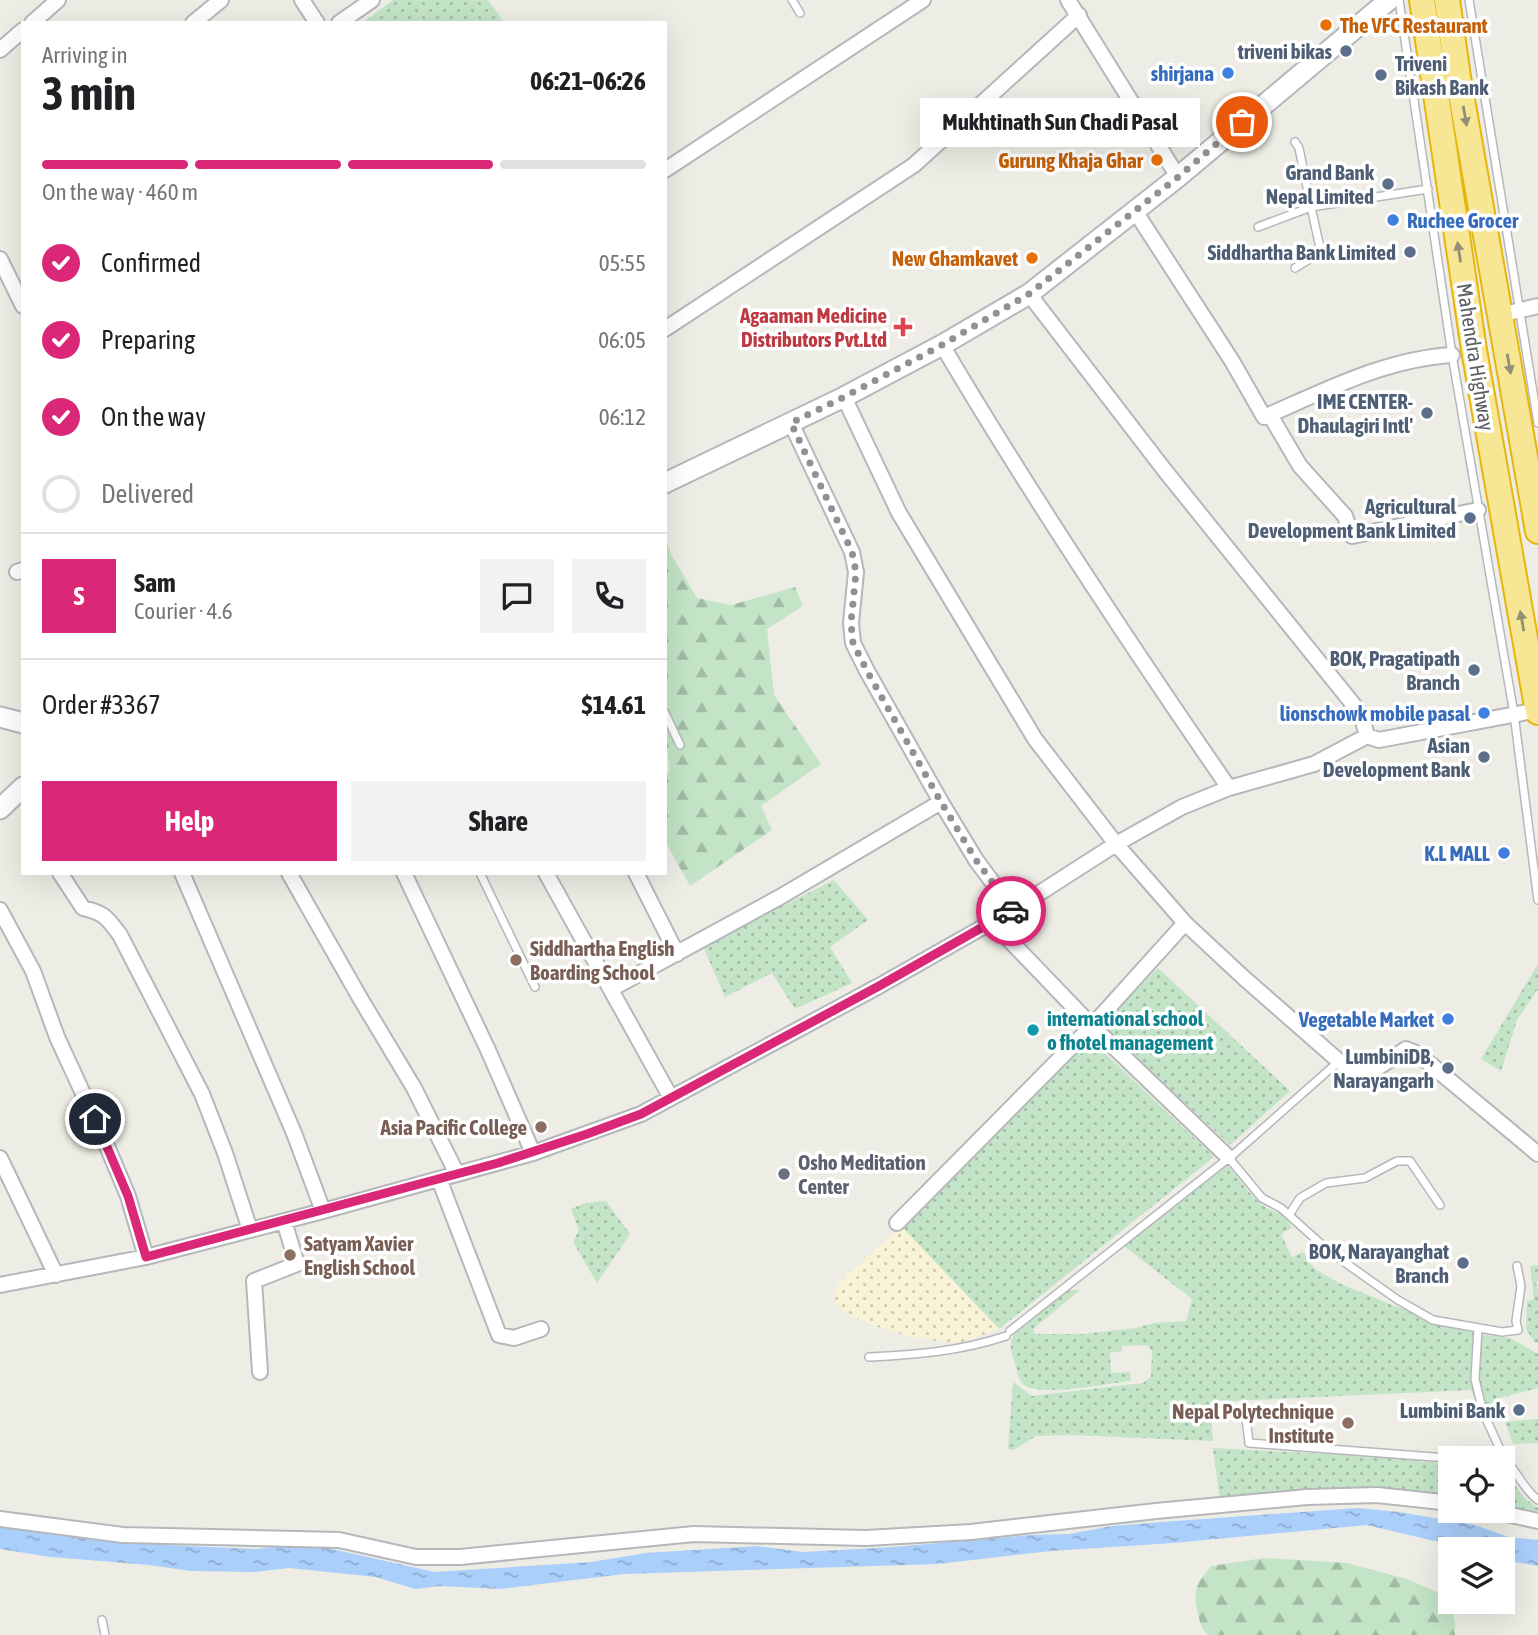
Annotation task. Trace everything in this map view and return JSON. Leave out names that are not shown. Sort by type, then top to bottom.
[{"type":"highway","name":"Mahendra Highway","points":[[1422,0],[1476,363],[1532,711]]},
{"type":"highway","name":"Mahendra Highway","points":[[1447,0],[1458,77],[1509,313],[1538,531]]},
{"type":"street","points":[[34,21],[58,0]]},
{"type":"street","points":[[195,21],[221,0]]},
{"type":"street","points":[[302,0],[316,21]]},
{"type":"street","points":[[342,21],[372,0]]},
{"type":"street","points":[[667,169],[923,0]]},
{"type":"street","points":[[1068,0],[1178,177]]},
{"type":"street","points":[[667,482],[844,397],[942,345],[1029,294],[1266,107],[1390,0]]},
{"type":"street","points":[[667,328],[914,165],[1079,15]]},
{"type":"street","points":[[0,50],[21,32]]},
{"type":"street","points":[[1135,211],[1232,361],[1264,417],[1353,379],[1405,361],[1452,355]]},
{"type":"street","points":[[0,259],[21,302]]},
{"type":"street","points":[[1029,294],[1166,472],[1361,714],[1367,736]]},
{"type":"street","points":[[1509,313],[1538,306]]},
{"type":"street","points":[[942,345],[1124,637],[1229,789]]},
{"type":"street","points":[[844,397],[899,513],[1035,739],[1116,844],[1185,923],[1338,1062],[1359,1075],[1373,1071],[1406,1049],[1418,1054],[1538,1154]]},
{"type":"street","points":[[1270,415],[1300,466],[1345,516],[1352,536],[1478,510]]},
{"type":"street","points":[[791,423],[852,552],[856,572],[851,623],[853,643],[941,802],[976,860],[1013,910]]},
{"type":"street","points":[[0,1284],[146,1257],[323,1211],[533,1153],[641,1114],[992,922],[1116,844],[1182,807],[1229,789],[1314,764],[1367,736],[1379,740],[1532,711]]},
{"type":"street","points":[[0,717],[21,722]]},
{"type":"street","points":[[0,809],[21,789]]},
{"type":"street","points":[[611,989],[862,850],[941,802]]},
{"type":"street","points":[[61,875],[83,908],[99,911],[106,916],[120,935],[202,1094],[250,1230]]},
{"type":"street","points":[[183,875],[295,1133],[323,1211]]},
{"type":"street","points":[[290,875],[414,1088],[457,1174]]},
{"type":"street","points":[[405,875],[488,1050],[533,1153]]},
{"type":"street","points":[[547,875],[671,1098]]},
{"type":"street","points":[[637,875],[677,954]]},
{"type":"street","points":[[0,910],[33,971],[57,1037],[128,1196],[146,1257]]},
{"type":"street","points":[[992,922],[1092,1026],[1228,1157]]},
{"type":"street","points":[[897,1223],[1092,1026],[1185,923]]},
{"type":"street","points":[[0,1158],[56,1275]]},
{"type":"street","points":[[439,1179],[499,1335],[514,1338],[541,1329]]},
{"type":"street","points":[[260,1372],[254,1281],[297,1264],[284,1221]]},
{"type":"street","points":[[0,1519],[124,1535],[339,1540],[416,1556],[460,1558],[694,1534],[866,1538],[971,1532],[1307,1497],[1377,1495],[1438,1502]]},
{"type":"street","points":[[1515,1516],[1538,1521]]},
{"type":"lane","points":[[792,0],[800,13]]},
{"type":"lane","points":[[1399,0],[1478,510],[1532,711],[1538,900]]},
{"type":"lane","points":[[1469,0],[1509,313],[1538,423]]},
{"type":"lane","points":[[1295,142],[1299,148],[1321,252],[1295,268]]},
{"type":"lane","points":[[1258,227],[1311,207],[1428,189]]},
{"type":"lane","points":[[667,717],[680,746]]},
{"type":"lane","points":[[481,875],[535,988]]},
{"type":"lane","points":[[869,1357],[951,1351],[1008,1334],[1228,1157],[1338,1062]]},
{"type":"lane","points":[[1228,1157],[1262,1198],[1282,1208],[1330,1252],[1398,1300],[1433,1320],[1502,1332],[1518,1330],[1516,1321],[1521,1286],[1517,1266]]},
{"type":"lane","points":[[1289,1215],[1300,1198],[1326,1183],[1365,1178],[1397,1161],[1410,1161],[1440,1205]]},
{"type":"lane","points":[[1478,1328],[1475,1379],[1483,1412],[1499,1446]]},
{"type":"lane","points":[[1245,1409],[1249,1443],[1438,1457]]},
{"type":"lane","points":[[1515,1474],[1529,1494],[1538,1500]]},
{"type":"lane","points":[[102,1620],[105,1635]]},
{"type":"green space","points":[[393,0],[488,0],[504,21],[365,21]]},
{"type":"green space","points":[[667,543],[697,598],[731,605],[795,587],[803,606],[767,629],[774,695],[821,764],[761,806],[772,830],[690,886],[667,845],[667,773],[670,772],[667,749]]},
{"type":"green space","points":[[834,880],[868,920],[830,947],[852,983],[795,1009],[772,973],[725,997],[703,946]]},
{"type":"green space","points":[[1538,964],[1538,989],[1517,1020],[1501,1071],[1481,1059]]},
{"type":"green space","points":[[1158,968],[1290,1091],[1230,1145],[1102,1025]]},
{"type":"green space","points":[[1090,1039],[1214,1157],[999,1329],[901,1226]]},
{"type":"green space","points":[[1227,1164],[1256,1200],[1288,1221],[1292,1228],[1281,1234],[1292,1257],[1303,1252],[1315,1269],[1339,1283],[1392,1305],[1477,1334],[1510,1338],[1538,1354],[1538,1388],[1496,1399],[1504,1420],[1481,1414],[1471,1390],[1210,1402],[1213,1441],[1036,1436],[1013,1450],[1008,1449],[1013,1382],[1032,1396],[1143,1383],[1151,1377],[1152,1351],[1147,1345],[1122,1346],[1122,1351],[1110,1353],[1111,1373],[1130,1372],[1131,1381],[1058,1390],[1031,1388],[1023,1384],[1019,1377],[1011,1351],[1011,1341],[1015,1333],[1069,1290],[1080,1290],[1033,1329],[1035,1334],[1083,1334],[1186,1321],[1192,1299],[1124,1246]]},
{"type":"green space","points":[[606,1201],[630,1234],[597,1283],[573,1242],[579,1230],[571,1209],[585,1203]]},
{"type":"green space","points":[[1538,1265],[1538,1343],[1535,1343],[1526,1329],[1527,1301],[1534,1299],[1530,1266]]},
{"type":"green space","points":[[1538,1419],[1538,1443],[1513,1444],[1505,1422]]},
{"type":"green space","points":[[1213,1448],[1408,1458],[1438,1463],[1438,1499],[1220,1501]]},
{"type":"green space","points":[[1515,1485],[1523,1497],[1538,1508],[1538,1517],[1515,1511]]},
{"type":"green space","points":[[1264,1558],[1347,1563],[1407,1579],[1438,1593],[1438,1614],[1453,1614],[1455,1635],[1208,1635],[1200,1623],[1195,1599],[1197,1588],[1211,1566]]},
{"type":"sand","points":[[901,1226],[999,1329],[968,1341],[922,1339],[867,1323],[840,1308],[832,1296],[840,1282]]},
{"type":"water","points":[[1358,1508],[1438,1519],[1438,1523],[1475,1525],[1509,1537],[1438,1537],[1438,1542],[1367,1525],[1051,1551],[938,1564],[624,1574],[500,1589],[441,1586],[415,1589],[376,1577],[289,1568],[255,1572],[191,1571],[51,1557],[0,1549],[0,1527],[167,1545],[254,1549],[285,1546],[327,1548],[435,1572],[591,1562],[646,1553],[757,1546],[803,1552],[893,1547],[1069,1534],[1112,1526]]},
{"type":"water","points":[[1515,1538],[1538,1540],[1538,1566],[1515,1562]]},
{"type":"way so far","points":[[1011,911],[1013,910],[976,860],[929,782],[853,643],[851,623],[856,572],[852,552],[791,423],[942,345],[1029,294],[1178,177],[1242,122]]},
{"type":"place","name":"The VFC Restaurant","points":[[1326,25]]},
{"type":"place","name":"triveni bikas","points":[[1346,51]]},
{"type":"place","name":"shirjana","points":[[1228,73]]},
{"type":"place","name":"Triveni Bikash Bank","points":[[1381,75]]},
{"type":"place","name":"Mukhtinath Sun Chadi Pasal","points":[[1242,122]]},
{"type":"place","name":"Gurung Khaja Ghar","points":[[1157,160]]},
{"type":"place","name":"Grand Bank Nepal Limited","points":[[1388,184]]},
{"type":"place","name":"Ruchee Grocer","points":[[1393,220]]},
{"type":"place","name":"Siddhartha Bank Limited","points":[[1410,252]]},
{"type":"place","name":"New Ghamkavet","points":[[1032,258]]},
{"type":"place","name":"Agaaman Medicine Distributors Pvt.Ltd","points":[[903,327]]},
{"type":"place","name":"IME CENTER- Dhaulagiri Intl'","points":[[1427,413]]},
{"type":"place","name":"Agricultural Development Bank Limited","points":[[1470,518]]},
{"type":"place","name":"BOK, Pragatipath Branch","points":[[1474,670]]},
{"type":"place","name":"lionschowk mobile pasal","points":[[1484,713]]},
{"type":"place","name":"Asian Development Bank","points":[[1484,757]]},
{"type":"place","name":"K.L MALL","points":[[1504,853]]},
{"type":"place","name":"Siddhartha English Boarding School","points":[[516,960]]},
{"type":"place","name":"Vegetable Market","points":[[1448,1019]]},
{"type":"place","name":"international school o fhotel management","points":[[1033,1030]]},
{"type":"place","name":"LumbiniDB, Narayangarh","points":[[1448,1068]]},
{"type":"place","name":"Asia Pacific College","points":[[541,1127]]},
{"type":"place","name":"Osho Meditation Center","points":[[784,1174]]},
{"type":"place","name":"Satyam Xavier English School","points":[[290,1255]]},
{"type":"place","name":"BOK, Narayanghat Branch","points":[[1463,1263]]},
{"type":"place","name":"Lumbini Bank","points":[[1519,1410]]},
{"type":"place","name":"Nepal Polytechnique Institute","points":[[1348,1423]]},
{"type":"route","points":[[95,1119],[128,1196],[146,1257],[533,1153],[641,1114],[879,986],[1011,911]]}]
